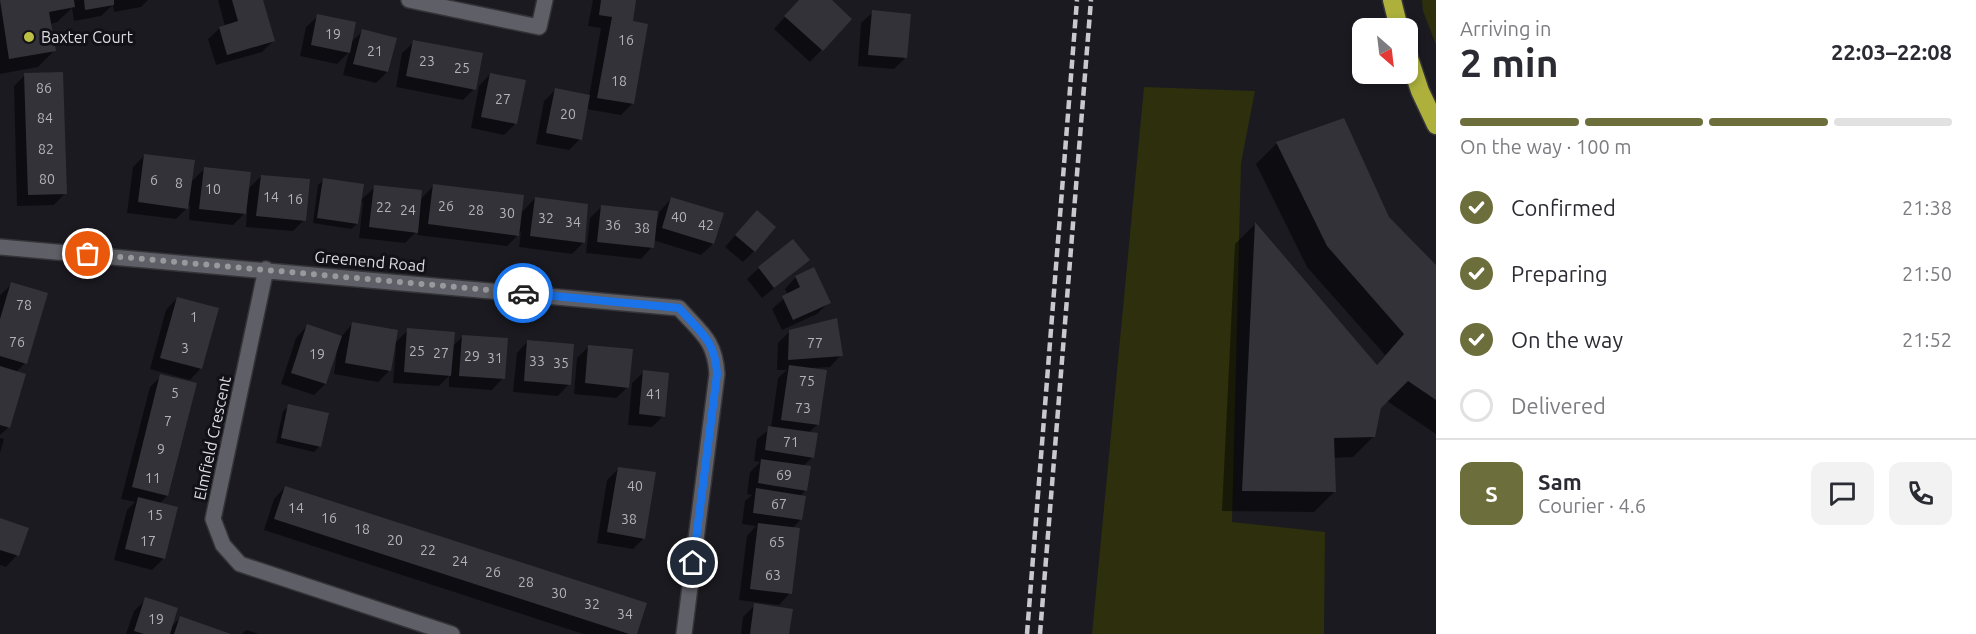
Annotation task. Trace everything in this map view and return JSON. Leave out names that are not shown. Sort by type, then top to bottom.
[{"type":"highway","points":[[1392,0],[1397,18]]},
{"type":"highway","points":[[1417,84],[1436,125]]},
{"type":"street","points":[[409,0],[539,27],[545,0]]},
{"type":"street","name":"Greenend Road","points":[[0,247],[266,269],[679,308],[704,335],[716,353],[717,374],[684,634]]},
{"type":"street","name":"Elmfield Crescent","points":[[266,269],[213,519],[223,545],[240,564],[452,634]]},
{"type":"shaded area","points":[[1422,0],[1436,0],[1436,45],[1423,11]]},
{"type":"shaded area","points":[[1144,87],[1255,91],[1241,163],[1232,522],[1325,532],[1324,634],[1092,634]]},
{"type":"building","name":"Baxter Court","points":[[0,0],[74,0],[75,7],[49,12],[56,51],[9,59]]},
{"type":"building","points":[[84,0],[114,0],[114,5],[85,10]]},
{"type":"building","points":[[232,0],[263,0],[275,41],[227,55],[219,27],[238,21]]},
{"type":"building","points":[[601,0],[636,0],[633,21],[648,24],[634,104],[597,98],[612,17],[599,15]]},
{"type":"building","points":[[799,0],[832,0],[852,19],[823,51],[784,16]]},
{"type":"building","points":[[872,10],[911,14],[907,58],[868,55]]},
{"type":"building","points":[[317,14],[356,22],[350,53],[311,45]]},
{"type":"building","points":[[362,29],[397,38],[388,72],[353,64]]},
{"type":"building","points":[[413,40],[483,53],[476,90],[406,76]]},
{"type":"building","points":[[63,72],[67,194],[28,195],[24,73]]},
{"type":"building","points":[[490,73],[526,80],[517,124],[481,117]]},
{"type":"building","points":[[555,88],[590,95],[582,140],[546,133]]},
{"type":"building","points":[[1344,118],[1389,217],[1436,265],[1436,400],[1408,381],[1381,408],[1375,437],[1334,438],[1336,492],[1242,491],[1255,222],[1377,365],[1404,334],[1327,246],[1276,142]]},
{"type":"building","points":[[144,154],[195,160],[188,209],[138,202]]},
{"type":"building","points":[[204,167],[251,172],[246,214],[199,209]]},
{"type":"building","points":[[261,175],[310,179],[306,221],[256,216]]},
{"type":"building","points":[[323,178],[364,184],[358,224],[317,218]]},
{"type":"building","points":[[433,184],[524,195],[519,236],[428,224]]},
{"type":"building","points":[[374,185],[422,190],[418,233],[369,227]]},
{"type":"building","points":[[535,197],[588,204],[585,243],[530,236]]},
{"type":"building","points":[[671,197],[724,213],[714,244],[662,228]]},
{"type":"building","points":[[601,205],[658,211],[654,248],[597,242]]},
{"type":"building","points":[[757,210],[776,227],[755,252],[735,235]]},
{"type":"building","points":[[793,239],[810,260],[774,288],[758,267]]},
{"type":"building","points":[[814,267],[831,303],[793,320],[782,296],[800,287],[795,276]]},
{"type":"building","points":[[11,282],[48,293],[27,364],[0,356],[0,319]]},
{"type":"building","points":[[177,297],[219,308],[202,369],[160,358]]},
{"type":"building","points":[[837,318],[843,356],[788,360],[789,330]]},
{"type":"building","points":[[352,322],[398,330],[391,371],[345,363]]},
{"type":"building","points":[[307,324],[342,336],[326,384],[291,373]]},
{"type":"building","points":[[407,328],[455,332],[451,376],[404,372]]},
{"type":"building","points":[[462,335],[508,338],[505,379],[459,376]]},
{"type":"building","points":[[527,340],[574,344],[571,385],[524,381]]},
{"type":"building","points":[[588,345],[633,349],[629,388],[585,383]]},
{"type":"building","points":[[789,365],[827,370],[819,425],[781,420]]},
{"type":"building","points":[[0,366],[26,374],[10,428],[0,425]]},
{"type":"building","points":[[643,370],[669,373],[665,417],[639,414]]},
{"type":"building","points":[[160,374],[197,383],[168,496],[132,487]]},
{"type":"building","points":[[288,404],[329,413],[321,447],[281,438]]},
{"type":"building","points":[[768,426],[818,433],[814,458],[765,450]]},
{"type":"building","points":[[761,459],[811,466],[807,491],[758,483]]},
{"type":"building","points":[[618,467],[656,472],[645,539],[607,532]]},
{"type":"building","points":[[285,486],[647,603],[637,634],[629,634],[274,519]]},
{"type":"building","points":[[756,488],[806,496],[802,520],[753,513]]},
{"type":"building","points":[[138,497],[178,507],[165,559],[125,549]]},
{"type":"building","points":[[0,518],[29,528],[19,556],[0,550]]},
{"type":"building","points":[[758,523],[800,528],[792,594],[750,589]]},
{"type":"building","points":[[145,597],[178,608],[170,634],[144,634],[134,631]]},
{"type":"building","points":[[754,603],[793,609],[789,634],[750,634]]},
{"type":"building","points":[[180,616],[231,634],[174,634]]},
{"type":"railway","points":[[1027,634],[1077,0]]},
{"type":"railway","points":[[1040,634],[1091,0]]},
{"type":"way so far","points":[[88,254],[523,293]]},
{"type":"place","name":"Baxter Court","points":[[29,37]]},
{"type":"route","points":[[523,293],[679,308],[704,335],[716,353],[717,374],[693,563]]}]
